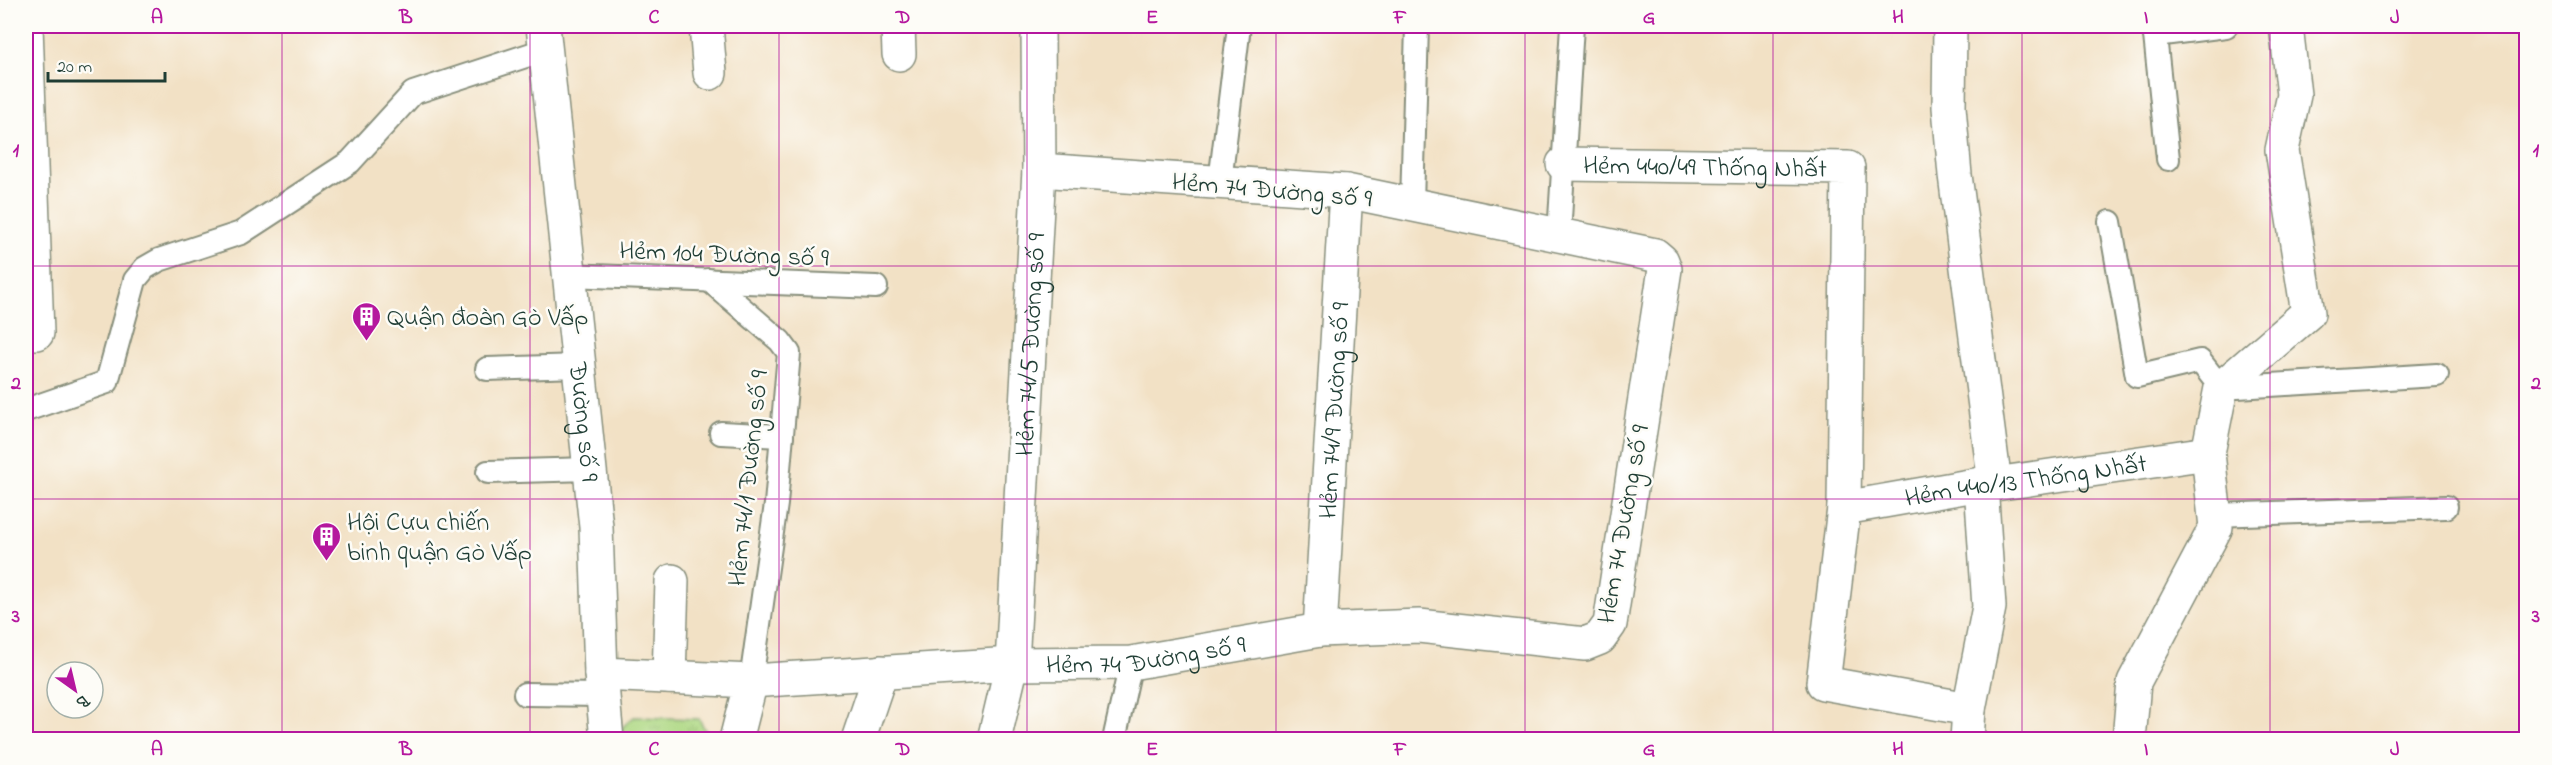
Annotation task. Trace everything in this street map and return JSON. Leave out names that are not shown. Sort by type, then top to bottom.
[{"type":"street","points":[[26,26],[38,333],[26,333]]},
{"type":"street","points":[[706,26],[710,73]]},
{"type":"street","name":"Hẻm 74/5 Đường số 9","points":[[994,740],[1012,664],[1039,170],[1038,26]]},
{"type":"street","points":[[1844,508],[1823,683],[1968,724],[1989,608],[1988,484],[1949,107],[1950,26]]},
{"type":"street","points":[[2128,740],[2134,682],[2216,527],[2208,453],[2222,388],[2308,313],[2282,150],[2294,94],[2286,26]]},
{"type":"street","name":"Đường số 9","points":[[543,38],[596,527],[602,684],[607,740]]},
{"type":"street","name":"Hẻm 440/49 Thống Nhất","points":[[1563,164],[1848,168],[1844,508]]},
{"type":"street","name":"Hẻm 74 Đường số 9","points":[[751,681],[1012,664],[1131,663],[1320,630],[1419,626],[1585,644],[1600,638],[1610,624],[1665,269],[1662,261],[1655,255],[1346,191],[1039,170]]},
{"type":"street","name":"Hẻm 74/9 Đường số 9","points":[[1320,630],[1346,191]]},
{"type":"street","name":"Hẻm 440/13 Thống Nhất","points":[[1844,508],[1988,484],[2208,453]]},
{"type":"street","points":[[669,677],[672,581]]},
{"type":"street","points":[[858,740],[881,672]]},
{"type":"street","points":[[602,684],[669,677],[751,681],[736,740]]},
{"type":"lane","points":[[1220,182],[1239,26]]},
{"type":"lane","points":[[1412,204],[1417,26]]},
{"type":"lane","name":"Hẻm 440/49 Thống Nhất","points":[[1559,235],[1572,26]]},
{"type":"lane","points":[[2168,159],[2154,30],[2226,26]]},
{"type":"lane","points":[[26,410],[107,382],[135,280],[145,268],[159,260],[241,233],[350,162],[413,93],[543,38]]},
{"type":"lane","points":[[2110,222],[2137,376],[2200,361],[2222,388],[2437,375]]},
{"type":"lane","name":"Hẻm 104 Đường số 9","points":[[569,275],[876,287]]},
{"type":"lane","name":"Hẻm 74/1 Đường số 9","points":[[710,280],[786,347],[789,353],[776,504],[751,681]]},
{"type":"lane","points":[[487,369],[579,366]]},
{"type":"lane","points":[[721,433],[782,436]]},
{"type":"lane","points":[[488,472],[590,469]]},
{"type":"lane","points":[[2214,515],[2446,507]]},
{"type":"lane","points":[[1114,740],[1131,663]]},
{"type":"lane","points":[[525,694],[602,684]]},
{"type":"green space","points":[[634,717],[699,719],[710,739],[620,740],[621,728]]},
{"type":"place","name":"Quận đoàn Gò Vấp","points":[[366,342]]},
{"type":"place","name":"Hội Cựu chiến binh quận Gò Vấp","points":[[326,562]]}]
